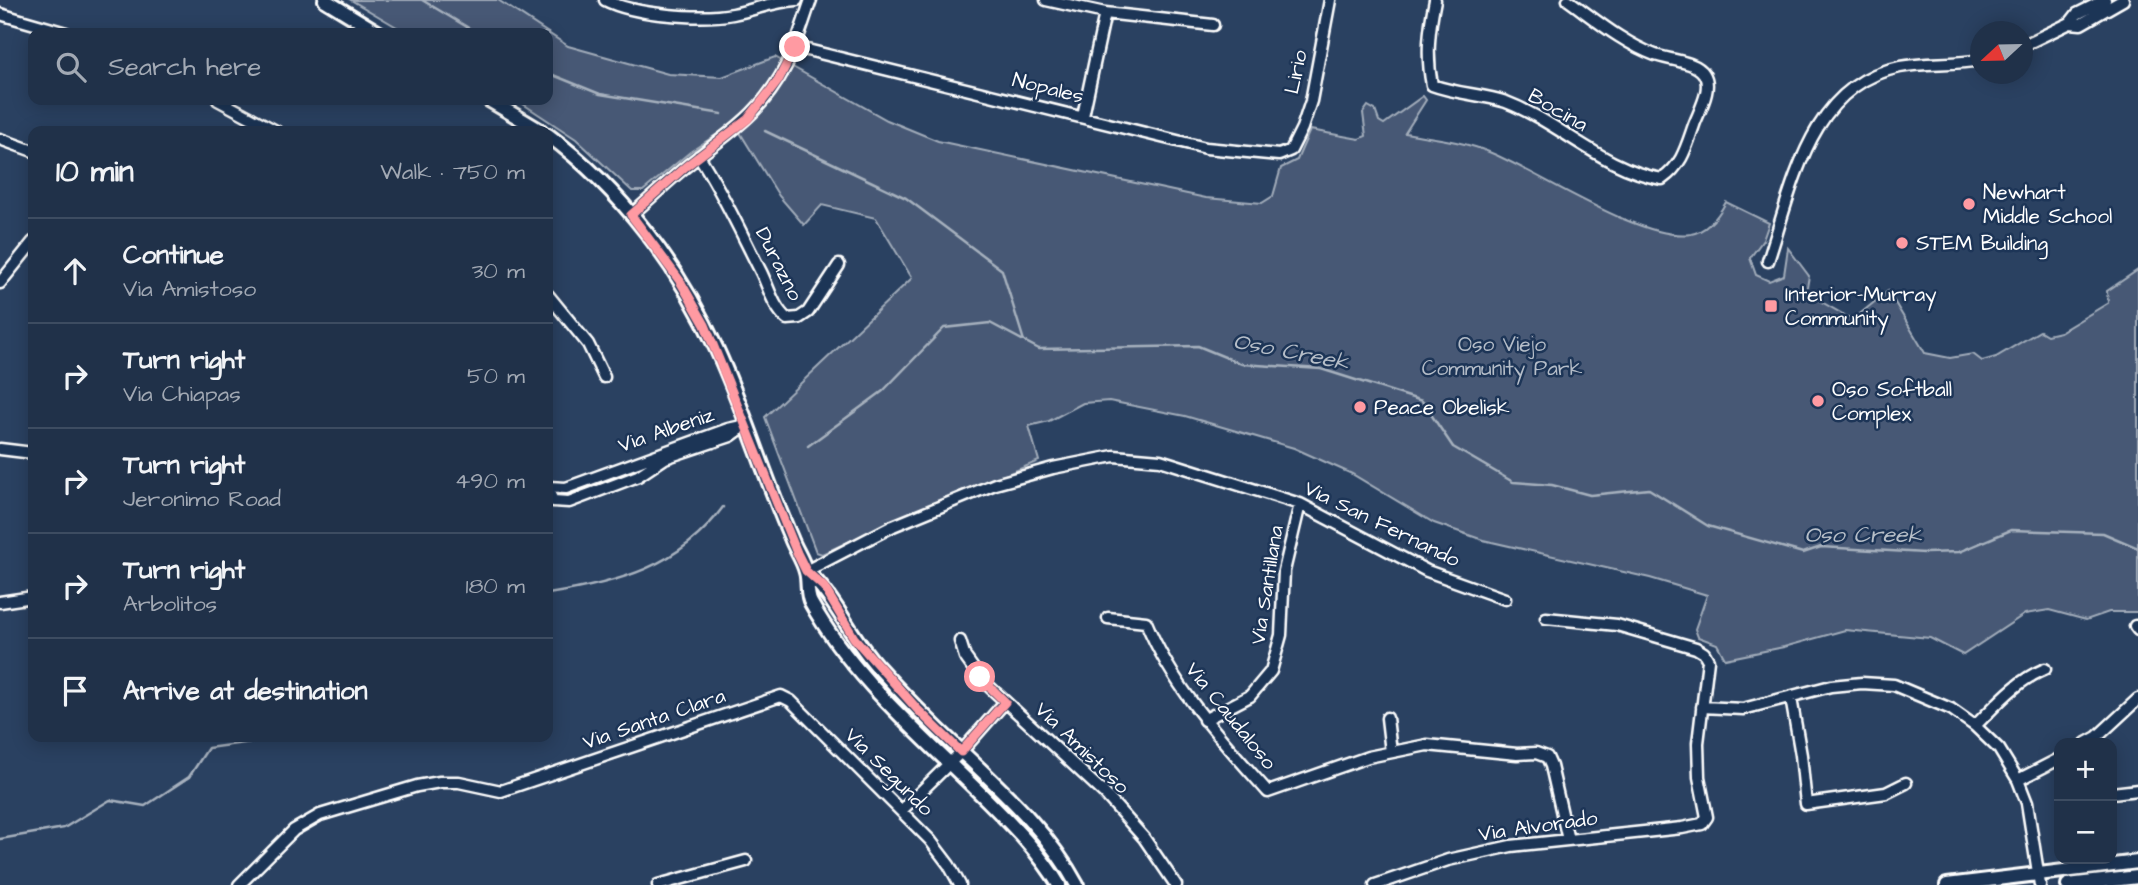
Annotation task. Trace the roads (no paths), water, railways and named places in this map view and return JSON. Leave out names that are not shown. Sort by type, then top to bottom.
[{"type":"main road","points":[[325,0],[371,28]]},
{"type":"main road","points":[[497,105],[533,126]]},
{"type":"main road","points":[[553,139],[574,155],[631,215],[680,281],[705,325],[806,571],[809,600],[845,653],[909,725],[1021,835],[1059,885]]},
{"type":"main road","points":[[806,571],[824,587],[854,638],[875,664],[1036,825],[1077,885]]},
{"type":"main road","points":[[1947,885],[2039,879],[2138,862]]},
{"type":"main road","points":[[2068,885],[2138,877]]},
{"type":"street","points":[[605,0],[638,9],[698,17],[735,14],[772,3],[810,0],[795,47],[778,81],[757,108],[736,130],[699,156],[631,215]]},
{"type":"street","points":[[1046,0],[1105,13],[1213,25]]},
{"type":"street","name":"Lirio","points":[[1291,150],[1311,101],[1330,0]]},
{"type":"street","name":"Bocina","points":[[1435,0],[1428,33],[1432,85],[1448,91],[1506,102],[1538,118],[1611,163],[1646,177],[1662,179],[1674,171],[1685,150],[1707,89],[1706,77],[1699,66],[1653,54],[1623,40],[1568,0]]},
{"type":"street","points":[[2033,41],[2070,23],[2077,15],[2105,0]]},
{"type":"street","points":[[2070,23],[2081,23],[2123,0]]},
{"type":"street","points":[[1083,116],[1105,13]]},
{"type":"street","points":[[0,14],[49,28]]},
{"type":"street","name":"Nopales","points":[[795,47],[1206,148],[1279,155],[1291,150]]},
{"type":"street","points":[[1768,261],[1811,138],[1823,117],[1841,98],[1858,84],[1892,69],[1970,61]]},
{"type":"street","points":[[227,105],[267,126]]},
{"type":"street","points":[[0,139],[28,149]]},
{"type":"street","name":"Durazno","points":[[699,156],[727,205],[778,311],[787,319],[799,318],[808,312],[839,265]]},
{"type":"street","points":[[0,282],[28,248]]},
{"type":"street","points":[[553,301],[589,344],[604,377]]},
{"type":"street","name":"Via Albeniz","points":[[553,489],[566,488],[728,429],[746,425]]},
{"type":"street","name":"Via Albeniz","points":[[553,501],[562,503],[600,491],[638,476],[665,458],[731,436],[746,425]]},
{"type":"street","points":[[0,449],[28,452]]},
{"type":"street","name":"Via San Fernando","points":[[806,571],[893,526],[995,484],[1053,468],[1114,456],[1160,460],[1300,504],[1427,571],[1505,599]]},
{"type":"street","points":[[594,476],[600,491]]},
{"type":"street","name":"Via Santillana","points":[[1204,720],[1250,696],[1270,671],[1281,635],[1284,570],[1300,504]]},
{"type":"street","points":[[0,602],[28,598]]},
{"type":"street","name":"Via Caudaloso","points":[[1108,618],[1146,622],[1168,668],[1204,720],[1268,792],[1368,757],[1391,752]]},
{"type":"street","points":[[1546,618],[1638,630],[1696,648],[1709,660],[1702,707],[1743,709],[1831,686],[1862,683],[1894,685],[1951,709],[1975,726],[1999,749],[2018,780],[2027,803],[2039,879]]},
{"type":"street","name":"Via Amistoso","points":[[960,641],[972,667],[1005,702],[1104,793],[1144,838],[1176,885]]},
{"type":"street","points":[[1975,726],[2009,691],[2029,676],[2045,669]]},
{"type":"street","name":"Via Segundo","points":[[781,696],[791,701],[930,840],[960,885]]},
{"type":"street","name":"Via Santa Clara","points":[[239,885],[294,830],[320,815],[416,786],[440,782],[458,782],[501,791],[781,696]]},
{"type":"street","points":[[1791,698],[1806,804],[1886,793],[1906,783]]},
{"type":"street","points":[[2099,738],[2138,699]]},
{"type":"street","points":[[901,811],[961,752],[1005,702]]},
{"type":"street","name":"Via Alvorado","points":[[1375,885],[1448,859],[1511,846],[1702,824],[1707,817],[1699,778],[1698,743],[1702,707]]},
{"type":"street","points":[[1387,718],[1391,752],[1427,745],[1517,754],[1536,753],[1547,757],[1568,840]]},
{"type":"street","points":[[2018,780],[2054,762]]},
{"type":"street","points":[[2117,792],[2138,790]]},
{"type":"street","points":[[658,885],[677,882],[746,861]]},
{"type":"waterway","points":[[422,0],[469,28]]},
{"type":"waterway","points":[[553,75],[600,94],[722,114]]},
{"type":"waterway","points":[[765,131],[906,198],[1002,270],[1024,341]]},
{"type":"waterway","name":"Oso Creek","points":[[808,446],[883,391],[944,328],[990,323],[1039,349],[1198,346],[1242,364],[1321,369],[1422,401],[1453,447],[1513,482],[1552,485],[1590,495],[1649,489],[1708,526],[1803,553],[1821,547],[1925,553],[1959,552],[2011,530],[2103,533],[2138,548]]},
{"type":"waterway","name":"Oso Creek","points":[[553,593],[622,577],[667,558],[706,528],[723,507]]},
{"type":"waterway","name":"Oso Creek","points":[[0,839],[64,828],[110,800],[145,806],[189,777],[208,748],[251,742]]},
{"type":"place","name":"Newhart Middle School","points":[[1969,204]]},
{"type":"place","name":"STEM Building","points":[[1902,243]]},
{"type":"place","name":"Interior-Murray Community","points":[[1771,306]]},
{"type":"place","name":"Oso Softball Complex","points":[[1818,401]]},
{"type":"place","name":"Peace Obelisk","points":[[1360,407]]},
{"type":"park label","name":"Oso Viejo Community Park","points":[[1502,356]]}]
